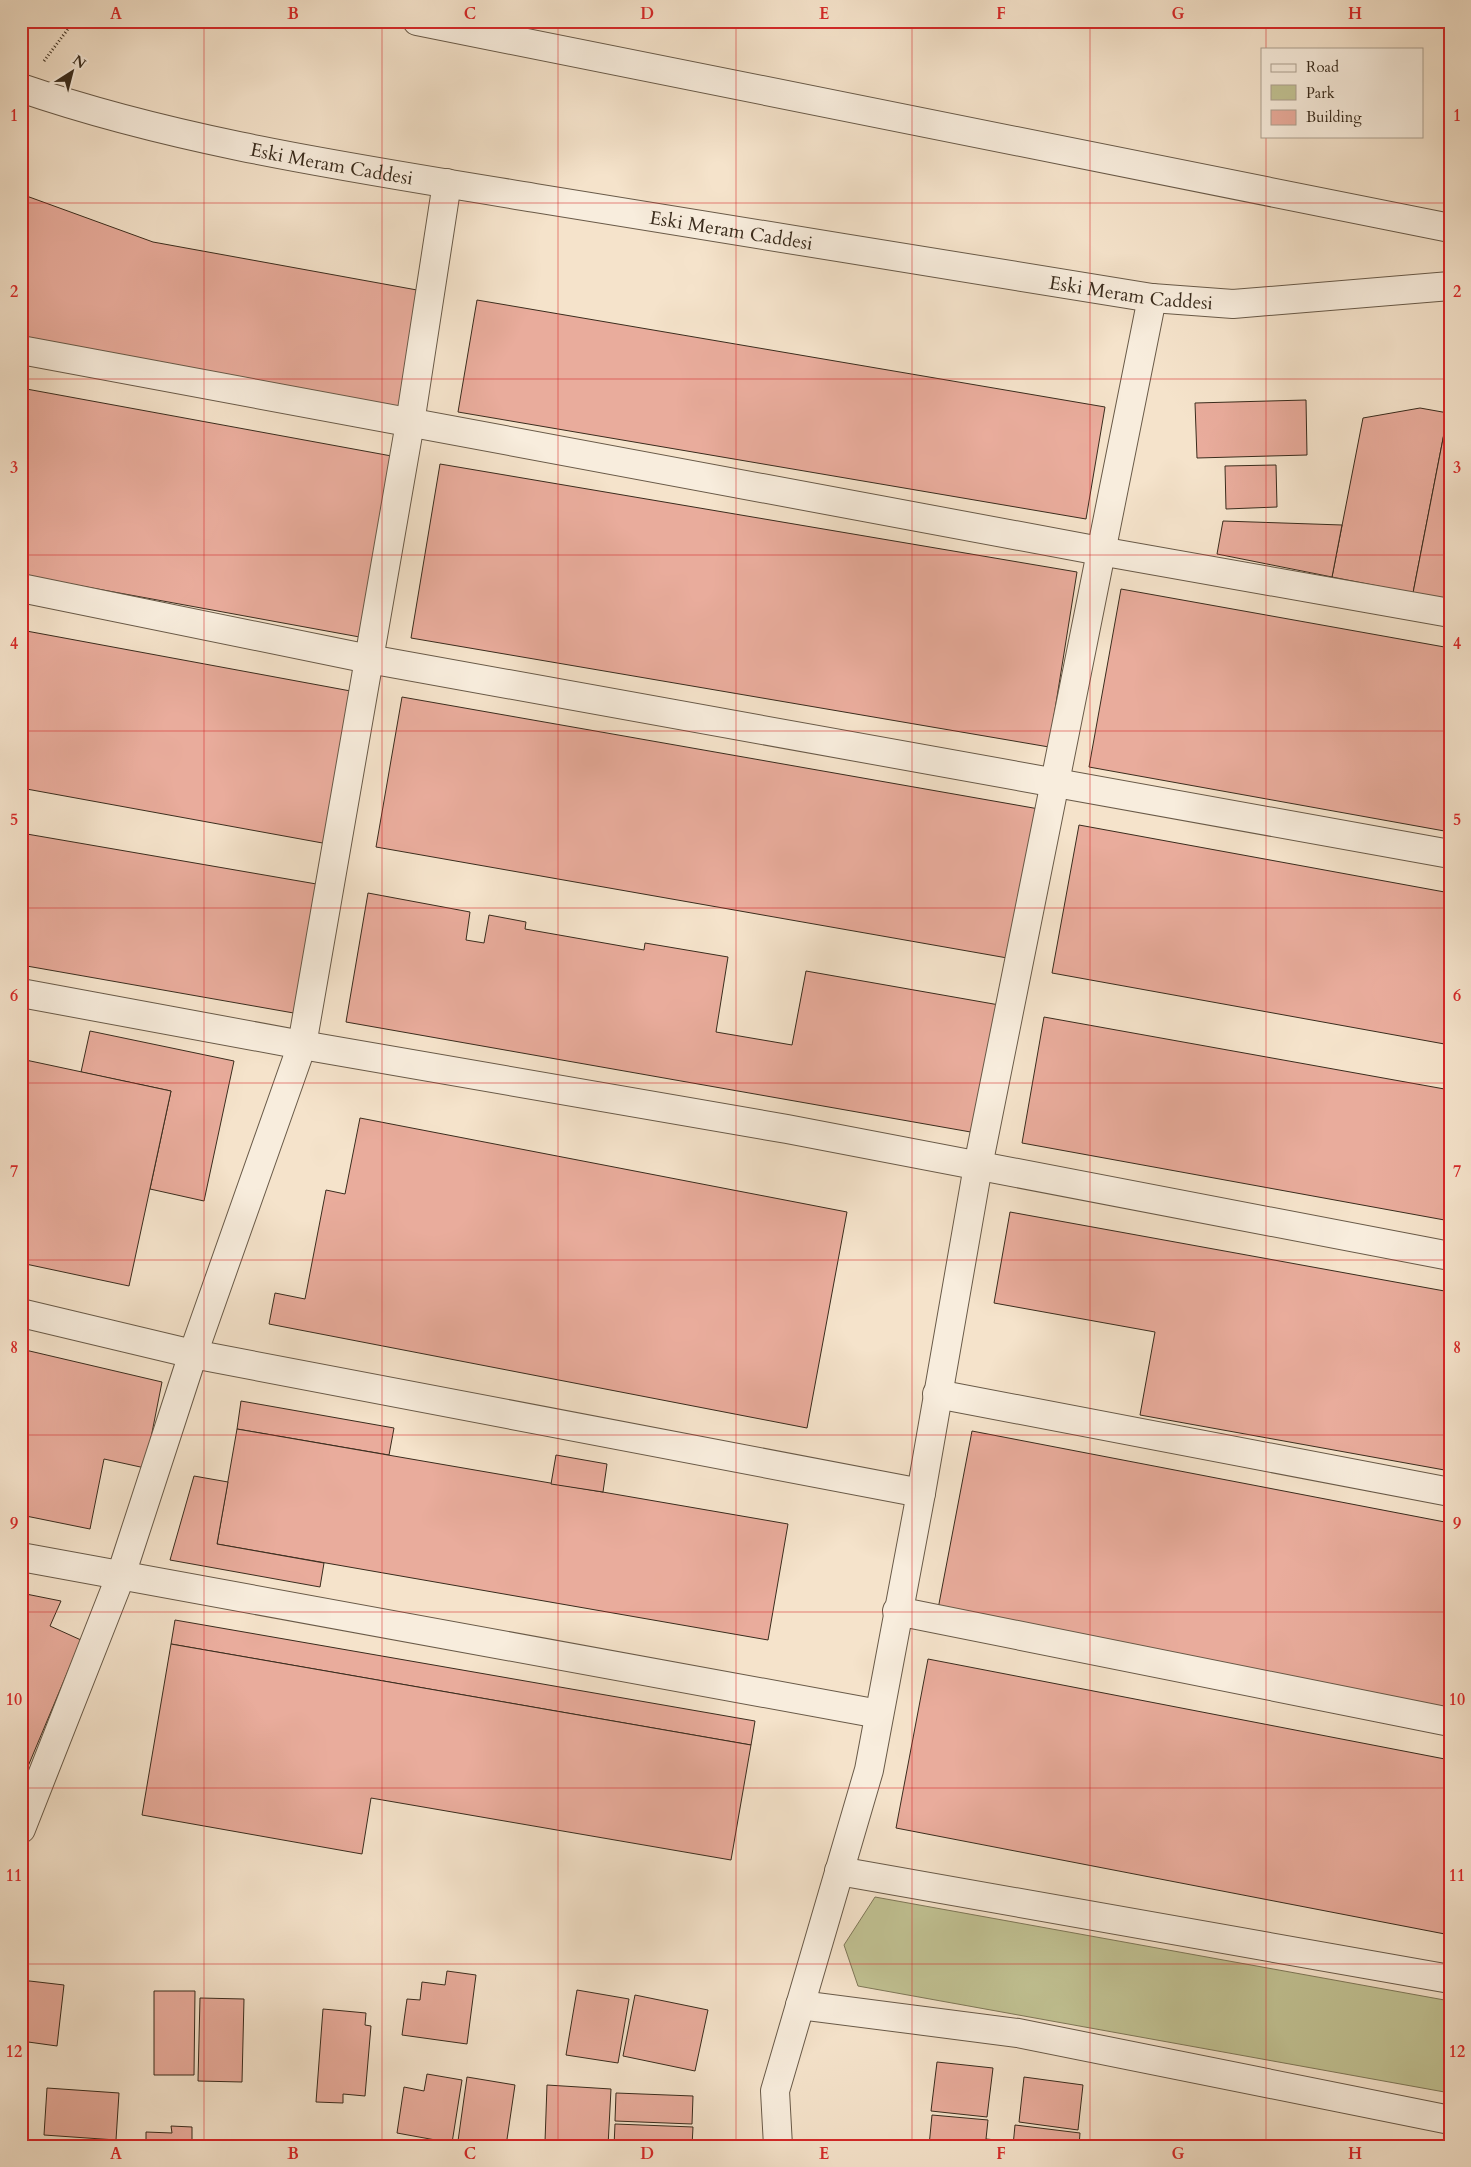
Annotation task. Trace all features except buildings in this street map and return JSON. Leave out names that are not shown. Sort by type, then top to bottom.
[{"type":"street","points":[[417,21],[1450,228]]},
{"type":"street","name":"Eski Meram Caddesi","points":[[22,89],[92,112],[168,132],[247,148],[447,183],[1152,298],[1233,304],[1450,286]]},
{"type":"street","points":[[21,1830],[121,1575],[193,1354],[302,1045],[410,423],[447,183]]},
{"type":"street","points":[[778,2146],[775,2091],[869,1770],[897,1611],[921,1493],[978,1166],[1152,298]]},
{"type":"street","points":[[21,350],[1100,551],[1450,613]]},
{"type":"street","points":[[21,588],[368,660],[1450,854]]},
{"type":"street","points":[[21,993],[302,1045],[788,1129],[1450,1256]]},
{"type":"street","points":[[21,1313],[193,1354],[921,1493]]},
{"type":"street","points":[[937,1394],[1450,1492]]},
{"type":"street","points":[[21,1557],[878,1714]]},
{"type":"street","points":[[897,1611],[1450,1722]]},
{"type":"street","points":[[839,1871],[1450,1979]]},
{"type":"street","points":[[800,2005],[1018,2033],[1450,2120]]},
{"type":"path","points":[[22,89],[74,21]]},
{"type":"green space","points":[[875,1897],[1450,2001],[1450,2093],[858,1986],[844,1945]]}]
